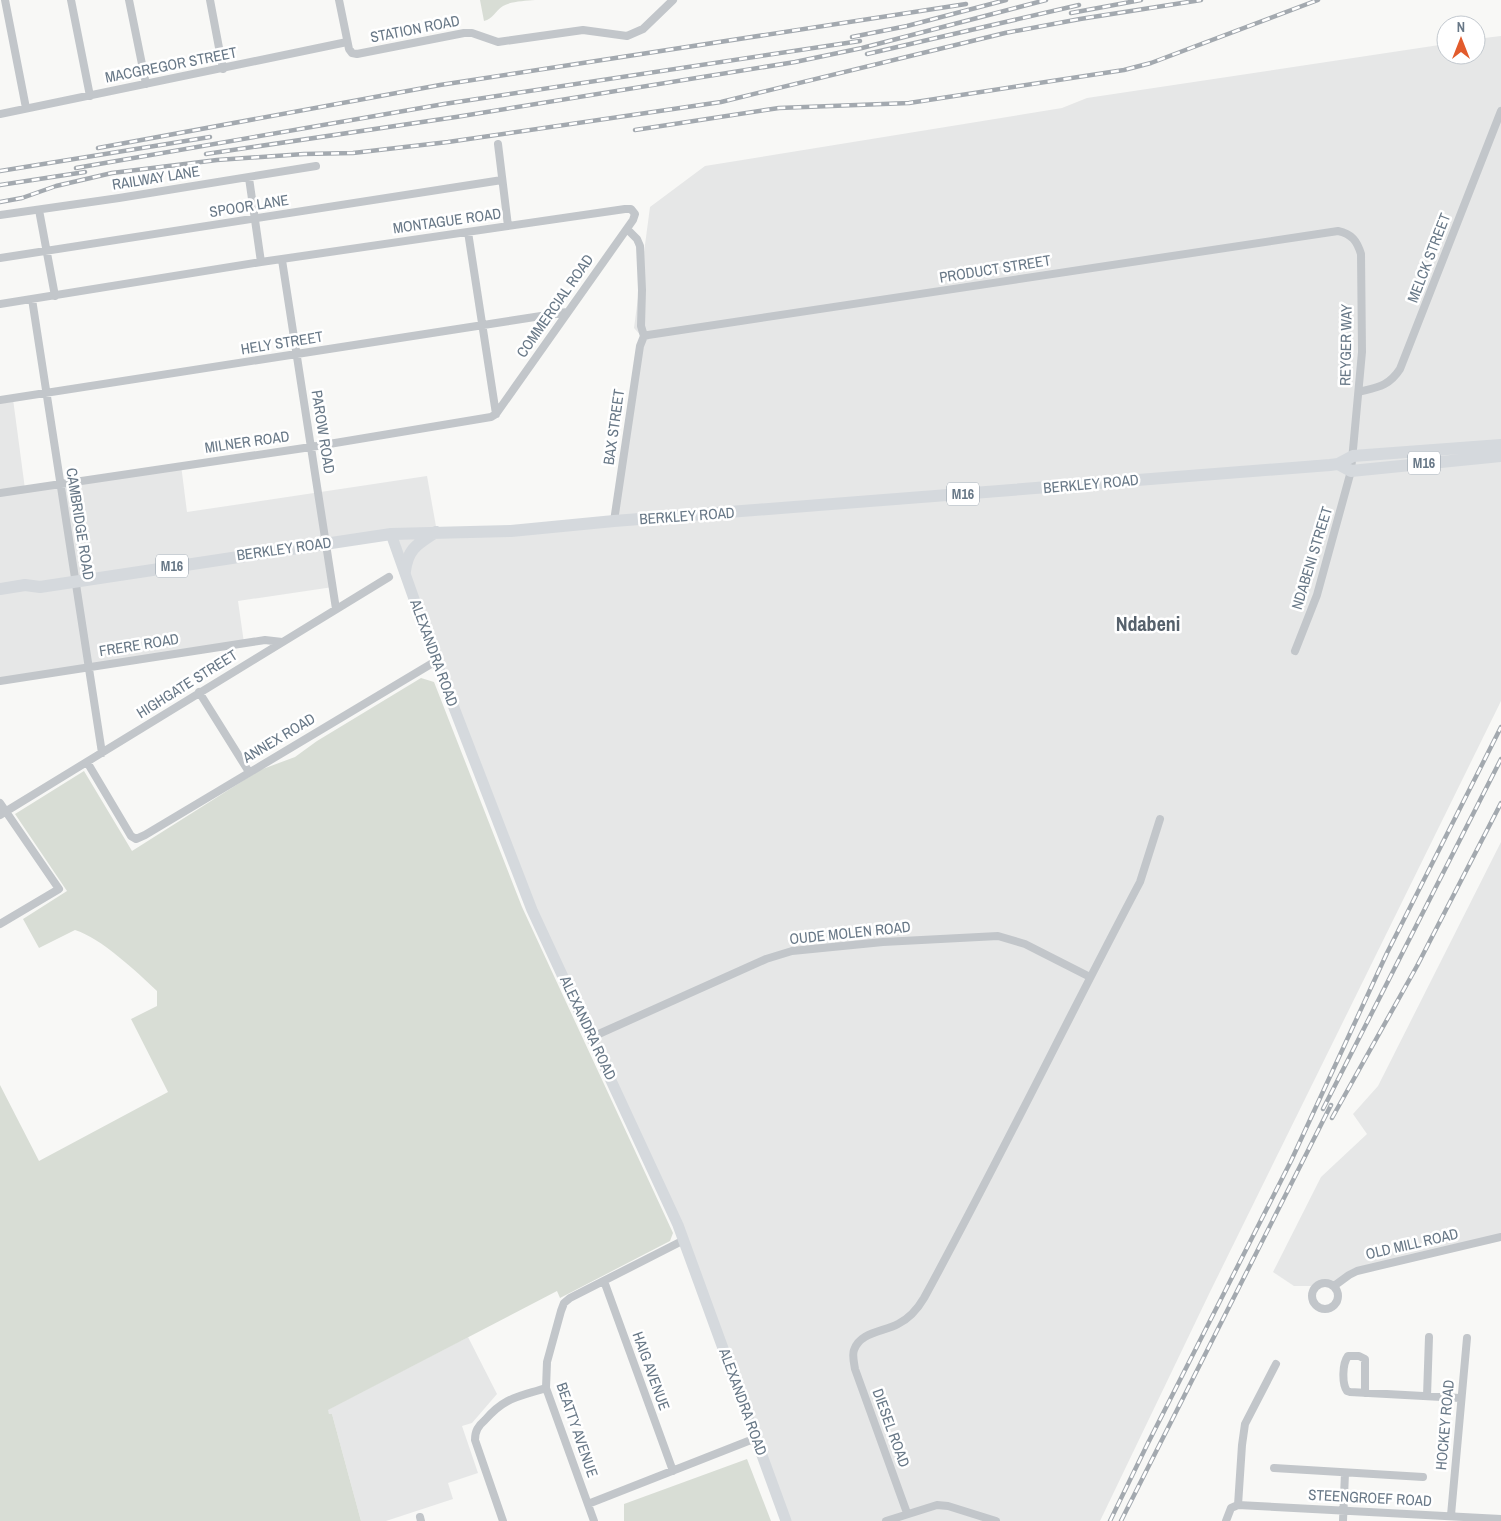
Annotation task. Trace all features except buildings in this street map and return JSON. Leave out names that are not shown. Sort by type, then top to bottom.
[{"type":"main road","name":"BERKLEY ROAD","points":[[1351,471],[1461,454],[1501,445]]},
{"type":"main road","name":"BERKLEY ROAD","points":[[0,597],[26,593],[40,587],[75,581],[391,534],[510,531],[614,521],[1338,464],[1353,456],[1461,454],[1501,456]]},
{"type":"main road","points":[[1338,464],[1351,471]]},
{"type":"main road","points":[[404,571],[410,551],[436,532]]},
{"type":"main road","name":"BERKLEY ROAD","points":[[0,588],[25,585],[40,587]]},
{"type":"street","points":[[5,0],[26,108]]},
{"type":"street","points":[[71,0],[90,96]]},
{"type":"street","points":[[129,0],[146,84]]},
{"type":"street","points":[[210,0],[223,69]]},
{"type":"street","points":[[339,0],[347,42]]},
{"type":"street","name":"STATION ROAD","points":[[347,42],[350,51],[357,54],[464,32],[498,42],[583,30],[627,36],[644,29],[673,0]]},
{"type":"street","name":"MACGREGOR STREET","points":[[0,114],[347,42]]},
{"type":"street","name":"MELCK STREET","points":[[1359,392],[1387,383],[1394,378],[1400,369],[1501,111]]},
{"type":"street","points":[[498,144],[508,226]]},
{"type":"street","name":"RAILWAY LANE","points":[[0,215],[249,178],[316,166]]},
{"type":"street","points":[[249,178],[262,262]]},
{"type":"street","name":"SPOOR LANE","points":[[0,258],[502,180]]},
{"type":"street","name":"MONTAGUE ROAD","points":[[0,304],[262,262],[625,209],[631,209],[635,214]]},
{"type":"street","points":[[39,210],[55,296]]},
{"type":"street","name":"COMMERCIAL ROAD","points":[[496,414],[627,229],[635,214]]},
{"type":"street","name":"BAX STREET","points":[[614,521],[640,346],[644,337],[641,326],[640,246],[637,239],[627,229]]},
{"type":"street","name":"PRODUCT STREET","points":[[644,337],[1338,231],[1346,232],[1352,236]]},
{"type":"street","points":[[468,232],[481,327],[496,414]]},
{"type":"street","name":"REYGER WAY","points":[[1351,471],[1362,352],[1361,254],[1352,236]]},
{"type":"street","name":"PAROW ROAD","points":[[282,260],[336,609]]},
{"type":"street","name":"CAMBRIDGE ROAD","points":[[32,299],[102,753]]},
{"type":"street","name":"HELY STREET","points":[[0,400],[481,327],[567,312]]},
{"type":"street","name":"MILNER ROAD","points":[[0,493],[311,447],[491,417],[496,414]]},
{"type":"street","name":"NDABENI STREET","points":[[1295,652],[1317,595],[1351,471]]},
{"type":"street","name":"ALEXANDRA ROAD","points":[[391,534],[436,661],[532,910],[684,1240],[786,1521]]},
{"type":"street","name":"HIGHGATE STREET","points":[[3,814],[389,577]]},
{"type":"street","name":"FRERE ROAD","points":[[0,681],[265,640],[282,642]]},
{"type":"street","name":"ANNEX ROAD","points":[[88,762],[131,836],[136,838],[145,835],[436,661]]},
{"type":"street","points":[[199,692],[249,772]]},
{"type":"street","points":[[0,803],[3,814],[59,889],[0,924]]},
{"type":"street","points":[[1090,977],[1140,882],[1160,819]]},
{"type":"street","name":"OUDE MOLEN ROAD","points":[[592,1037],[766,959],[792,951],[883,942],[998,936],[1025,944],[1090,977]]},
{"type":"street","name":"DIESEL ROAD","points":[[907,1513],[855,1369],[853,1351],[859,1341],[869,1334],[896,1325],[910,1317],[920,1305],[1090,977]]},
{"type":"street","name":"OLD MILL ROAD","points":[[1334,1286],[1349,1274],[1357,1271],[1501,1237]]},
{"type":"street","name":"BEATTY AVENUE","points":[[594,1521],[546,1388],[546,1362],[564,1304],[570,1298],[684,1240]]},
{"type":"street","name":"HAIG AVENUE","points":[[604,1281],[673,1471]]},
{"type":"street","points":[[1427,1396],[1429,1337]]},
{"type":"street","name":"HOCKEY ROAD","points":[[1451,1515],[1460,1398],[1467,1338]]},
{"type":"street","points":[[1365,1392],[1365,1359],[1359,1356],[1348,1356],[1345,1362],[1345,1389],[1350,1392],[1460,1398]]},
{"type":"street","points":[[1226,1521],[1230,1508],[1238,1505],[1245,1424],[1276,1364]]},
{"type":"street","points":[[503,1521],[475,1440],[475,1433],[478,1427],[507,1400],[546,1388]]},
{"type":"street","points":[[588,1504],[756,1438]]},
{"type":"street","points":[[1274,1468],[1423,1477]]},
{"type":"street","points":[[1343,1521],[1345,1473]]},
{"type":"street","points":[[886,1521],[937,1505],[948,1506],[996,1521]]},
{"type":"street","name":"STEENGROEF ROAD","points":[[1238,1505],[1501,1519]]},
{"type":"street","points":[[1364,1511],[1364,1521]]},
{"type":"shaded area","points":[[480,0],[535,0],[507,4],[500,8],[490,19],[484,21]]},
{"type":"shaded area","points":[[1501,36],[1501,701],[1209,1294],[1100,1521],[786,1521],[678,1225],[532,910],[391,534],[326,543],[333,587],[238,601],[244,643],[0,681],[0,400],[13,399],[25,489],[181,465],[187,512],[427,476],[437,532],[614,521],[643,338],[634,328],[650,207],[705,166],[1062,108],[1087,98],[1436,46],[1436,65],[1486,65],[1486,38]]},
{"type":"shaded area","points":[[421,678],[434,682],[522,907],[673,1233],[670,1241],[560,1298],[557,1291],[328,1410],[329,1414],[332,1414],[361,1521],[0,1521],[0,1085],[39,1161],[168,1092],[131,1019],[157,1006],[157,991],[107,948],[96,940],[75,930],[39,948],[23,919],[67,891],[15,814],[84,771],[132,851],[260,770],[295,757],[317,741]]},
{"type":"shaded area","points":[[1501,842],[1501,1237],[1357,1271],[1334,1286],[1294,1286],[1273,1272],[1321,1177],[1367,1134],[1353,1114],[1378,1086]]},
{"type":"shaded area","points":[[468,1337],[497,1394],[472,1423],[462,1426],[478,1473],[448,1483],[453,1499],[386,1521],[361,1521],[332,1414],[329,1414],[327,1410]]},
{"type":"shaded area","points":[[747,1459],[771,1521],[624,1521],[624,1504]]},
{"type":"railway","points":[[852,37],[907,26],[1006,0]]},
{"type":"railway","points":[[206,154],[456,117],[795,62],[862,48],[1046,0]]},
{"type":"railway","points":[[1071,13],[1141,0]]},
{"type":"railway","points":[[0,202],[22,198],[56,186],[112,173],[217,160],[304,154],[353,153],[448,142],[721,102],[1005,33],[1201,0]]},
{"type":"railway","points":[[635,130],[779,108],[909,103],[1124,70],[1151,63],[1318,0]]},
{"type":"railway","points":[[98,148],[440,85],[966,4]]},
{"type":"railway","points":[[867,54],[1079,5]]},
{"type":"railway","points":[[76,168],[444,104],[860,41]]},
{"type":"railway","points":[[0,171],[210,137]]},
{"type":"railway","points":[[0,185],[85,172]]},
{"type":"railway","points":[[1110,1521],[1291,1161],[1387,953],[1501,727]]},
{"type":"railway","points":[[1323,1109],[1501,759]]},
{"type":"railway","points":[[1332,1118],[1417,966],[1501,803]]},
{"type":"railway","points":[[1121,1521],[1331,1105]]},
{"type":"district","name":"Ndabeni","points":[[1148,624]]}]
